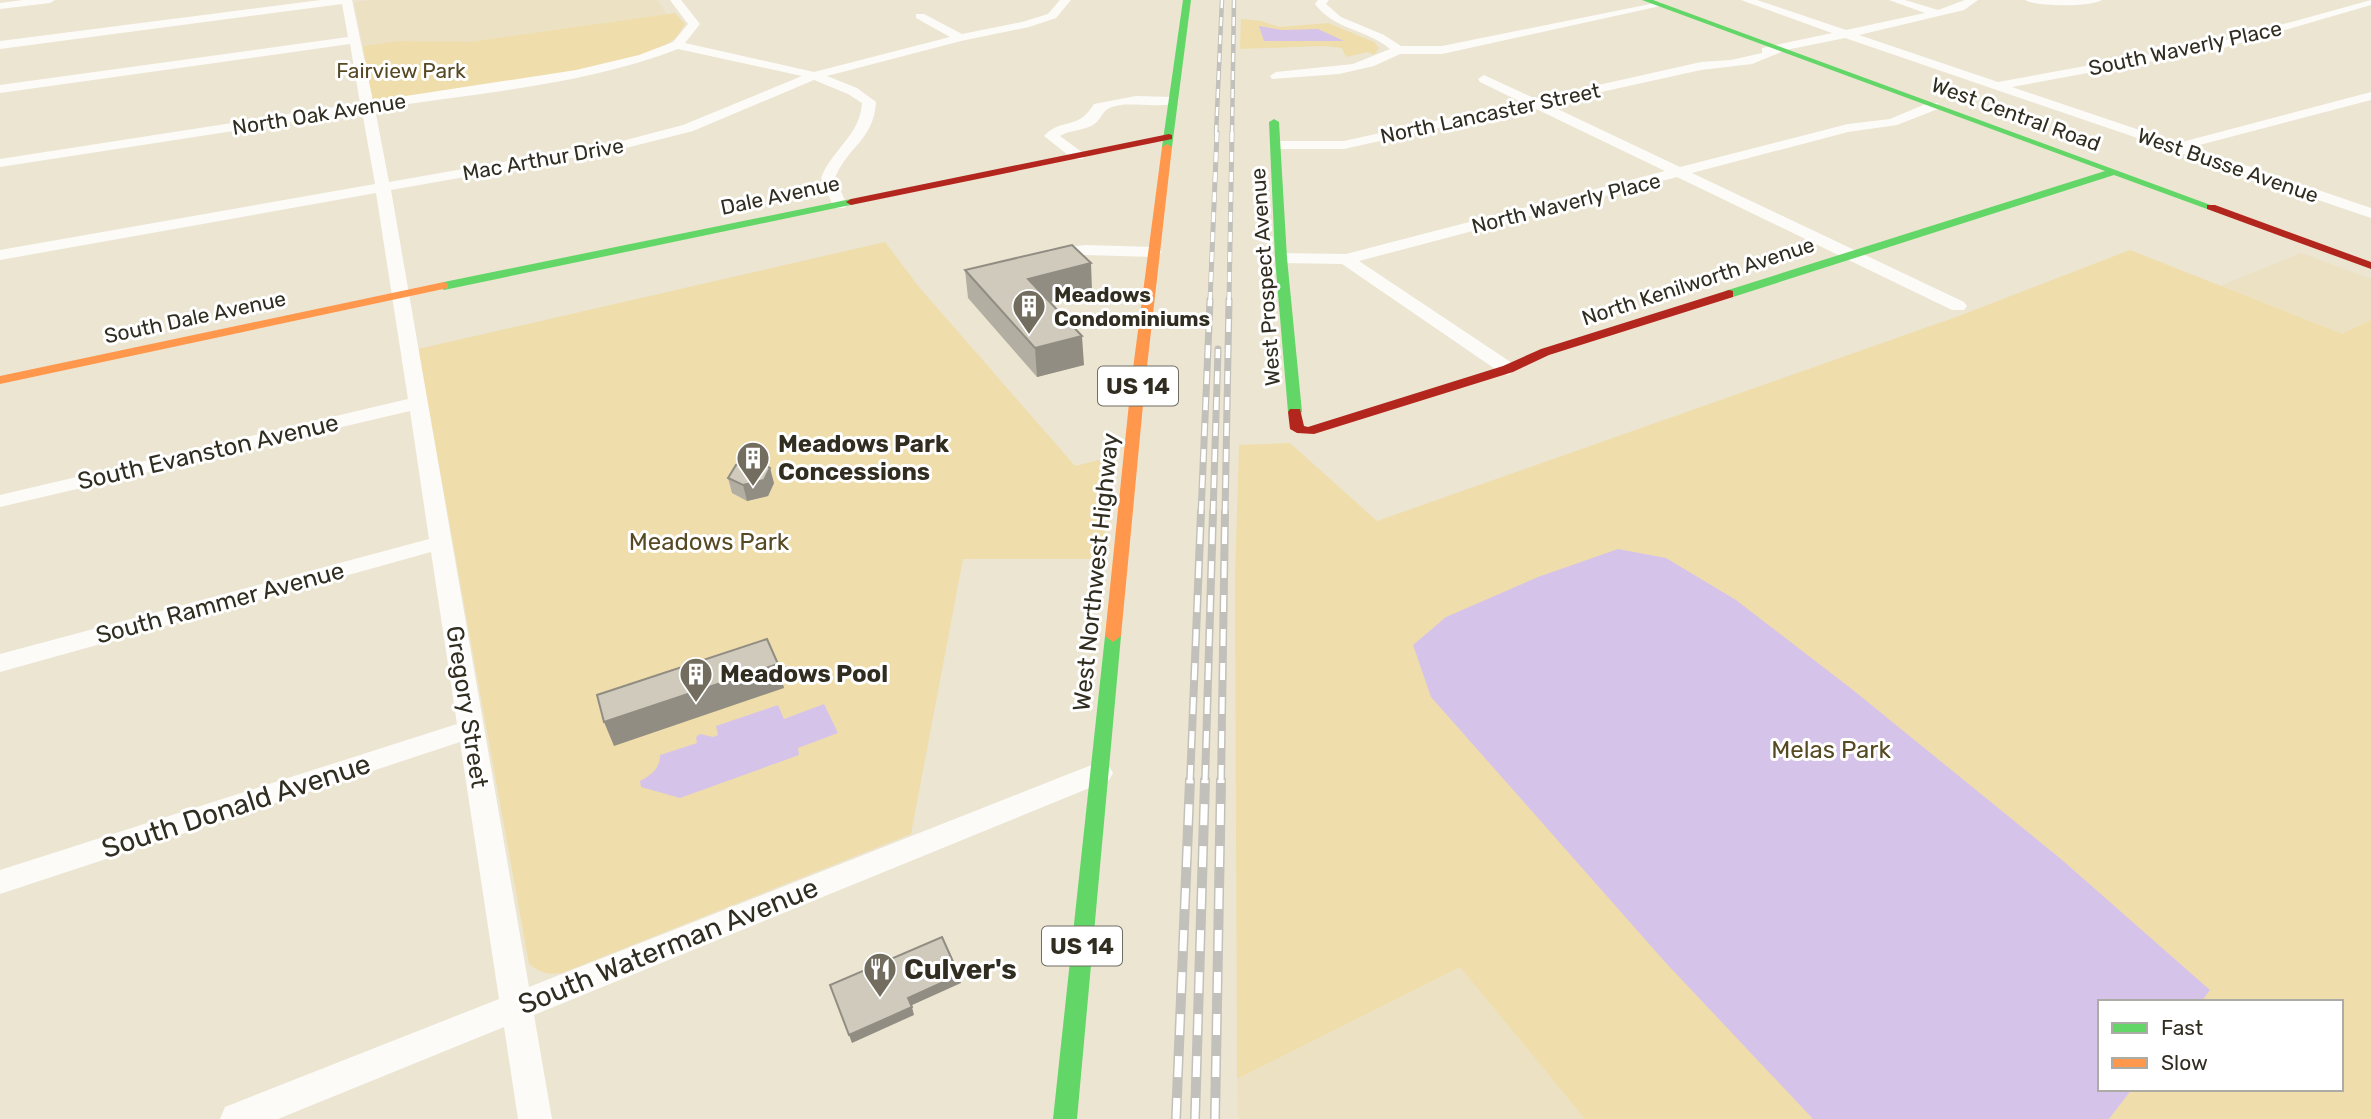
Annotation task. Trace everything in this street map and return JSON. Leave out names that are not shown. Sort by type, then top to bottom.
[{"type":"street","points":[[0,6],[18,6],[50,0]]},
{"type":"street","points":[[2,41],[347,0]]},
{"type":"street","name":"Gregory Street","points":[[347,0],[383,187],[535,1119]]},
{"type":"street","points":[[675,0],[694,24],[677,45],[813,76],[857,93],[869,103],[868,118],[860,135],[833,165],[828,178],[839,205]]},
{"type":"street","name":"Mac Arthur Drive","points":[[0,255],[622,145],[688,128],[813,76],[960,38],[1025,25],[1052,16],[1066,0]]},
{"type":"street","name":"West Northwest Highway","points":[[1099,773],[1154,252],[1187,0]]},
{"type":"street","points":[[1324,0],[1320,4],[1332,16],[1383,38],[1398,50]]},
{"type":"street","name":"West Busse Avenue","points":[[1746,0],[2371,214]]},
{"type":"street","points":[[1894,0],[1938,14]]},
{"type":"street","name":"North Lancaster Street","points":[[1277,145],[1344,145],[1701,66],[1722,66],[1770,55],[1780,50],[1938,14],[1960,8],[1973,0]]},
{"type":"street","points":[[2030,0],[2096,0]]},
{"type":"street","points":[[1276,76],[1346,69],[1387,58],[1398,50],[1442,50],[1653,2]]},
{"type":"street","name":"West Central Road","points":[[1653,2],[2371,266]]},
{"type":"street","name":"South Waverly Place","points":[[1997,85],[2186,52],[2371,2]]},
{"type":"street","points":[[920,16],[960,38]]},
{"type":"street","points":[[0,89],[355,40]]},
{"type":"street","name":"North Oak Avenue","points":[[0,163],[576,74],[643,58],[677,45]]},
{"type":"street","points":[[1484,79],[1958,306]]},
{"type":"street","points":[[2178,147],[2371,96]]},
{"type":"street","points":[[1077,156],[1051,136],[1061,128],[1088,123],[1094,118],[1099,107],[1105,104],[1131,100],[1173,101]]},
{"type":"street","name":"North Waverly Place","points":[[1281,258],[1346,259],[1848,128],[1870,127],[1923,113],[1933,106]]},
{"type":"street","name":"West Prospect Avenue","points":[[1274,122],[1281,258],[1297,429]]},
{"type":"street","name":"Dale Avenue","points":[[399,295],[1168,137]]},
{"type":"street","name":"North Kenilworth Avenue","points":[[1297,429],[1315,429],[1508,369],[1545,352],[2113,172]]},
{"type":"street","points":[[1032,258],[1086,250],[1154,252]]},
{"type":"street","points":[[1346,259],[1508,369]]},
{"type":"street","name":"South Dale Avenue","points":[[0,380],[399,295]]},
{"type":"street","name":"South Evanston Avenue","points":[[0,501],[417,403]]},
{"type":"street","name":"South Rammer Avenue","points":[[0,663],[440,543]]},
{"type":"street","name":"South Donald Avenue","points":[[0,882],[471,729]]},
{"type":"street","name":"South Waterman Avenue","points":[[237,1119],[1099,773]]},
{"type":"street","name":"US 14","points":[[1065,1119],[1099,773]]},
{"type":"shaded area","points":[[657,0],[667,14],[469,42],[399,41],[363,46],[354,2]]},
{"type":"shaded area","points":[[1259,26],[1282,30],[1318,29],[1344,41],[1264,41]]},
{"type":"shaded area","points":[[2301,253],[2371,279],[2371,320],[2342,334],[2220,286]]},
{"type":"shaded area","points":[[1618,549],[1666,558],[1736,600],[1853,690],[2061,859],[2210,990],[2202,1000],[2098,1000],[2098,1091],[2130,1091],[2109,1119],[1813,1119],[1665,962],[1431,697],[1413,645],[1446,617],[1538,577]]},
{"type":"shaded area","points":[[824,704],[838,733],[798,748],[799,755],[680,798],[641,787],[640,781],[654,771],[660,755],[697,743],[696,737],[700,734],[713,737],[718,735],[716,726],[778,705],[784,719]]},
{"type":"shaded area","points":[[1460,967],[1585,1119],[1238,1119],[1237,1079]]},
{"type":"green space","name":"Fairview Park","points":[[675,13],[685,24],[676,38],[658,50],[593,69],[372,102],[363,46],[399,41],[469,42]]},
{"type":"green space","points":[[1241,19],[1261,21],[1279,27],[1328,23],[1374,42],[1379,48],[1374,55],[1368,52],[1346,57],[1342,48],[1323,46],[1240,49]]},
{"type":"green space","name":"Meadows Park","points":[[885,242],[919,287],[1075,466],[1110,457],[1103,559],[963,559],[911,834],[562,973],[541,971],[529,964],[418,349]]},
{"type":"green space","name":"Melas Park","points":[[2130,250],[2342,334],[2371,320],[2371,1119],[1585,1119],[1460,967],[1237,1079],[1235,578],[1239,445],[1290,443],[1377,521],[1956,317]]},
{"type":"building","points":[[1072,245],[1091,263],[1028,279],[1082,336],[1035,348],[965,270]]},
{"type":"building","points":[[757,460],[770,468],[764,480],[743,485],[728,478],[736,465]]},
{"type":"building","points":[[767,639],[778,664],[604,722],[597,695]]},
{"type":"building","name":"Culver's","points":[[942,937],[959,975],[908,998],[912,1007],[849,1035],[830,985]]},
{"type":"railway","points":[[1216,134],[1222,0]]},
{"type":"railway","points":[[1232,134],[1234,0]]},
{"type":"railway","points":[[1210,302],[1217,132]]},
{"type":"railway","points":[[1229,302],[1232,132]]},
{"type":"railway","points":[[1201,514],[1210,300]]},
{"type":"railway","points":[[1225,514],[1229,300]]},
{"type":"railway","points":[[1213,514],[1218,349]]},
{"type":"railway","points":[[1190,782],[1201,512]]},
{"type":"railway","points":[[1205,782],[1213,512]]},
{"type":"railway","points":[[1221,782],[1225,512]]},
{"type":"railway","points":[[1176,1119],[1190,780]]},
{"type":"railway","points":[[1195,1119],[1205,780]]},
{"type":"railway","points":[[1215,1119],[1221,780]]},
{"type":"traffic: fast","points":[[1167,147],[1187,0]]},
{"type":"traffic: fast","points":[[1646,0],[2211,207]]},
{"type":"traffic: fast","points":[[1274,122],[1281,258],[1295,412]]},
{"type":"traffic: fast","points":[[1729,294],[2113,172]]},
{"type":"traffic: fast","points":[[444,286],[851,202]]},
{"type":"traffic: fast","points":[[1065,1119],[1113,636]]},
{"type":"traffic: slow","points":[[1113,636],[1138,384],[1167,147]]},
{"type":"traffic: slow","points":[[0,380],[444,286]]},
{"type":"traffic: jam","points":[[851,202],[1169,137]]},
{"type":"traffic: jam","points":[[2211,207],[2371,266]]},
{"type":"traffic: jam","points":[[1295,412],[1297,429],[1309,431],[1508,369],[1545,352],[1729,294]]},
{"type":"place","name":"Meadows Condominiums","points":[[1029,336]]},
{"type":"place","name":"Meadows Park Concessions","points":[[753,488]]},
{"type":"place","name":"Meadows Pool","points":[[696,704]]},
{"type":"place","name":"Culver's","points":[[880,999]]}]
